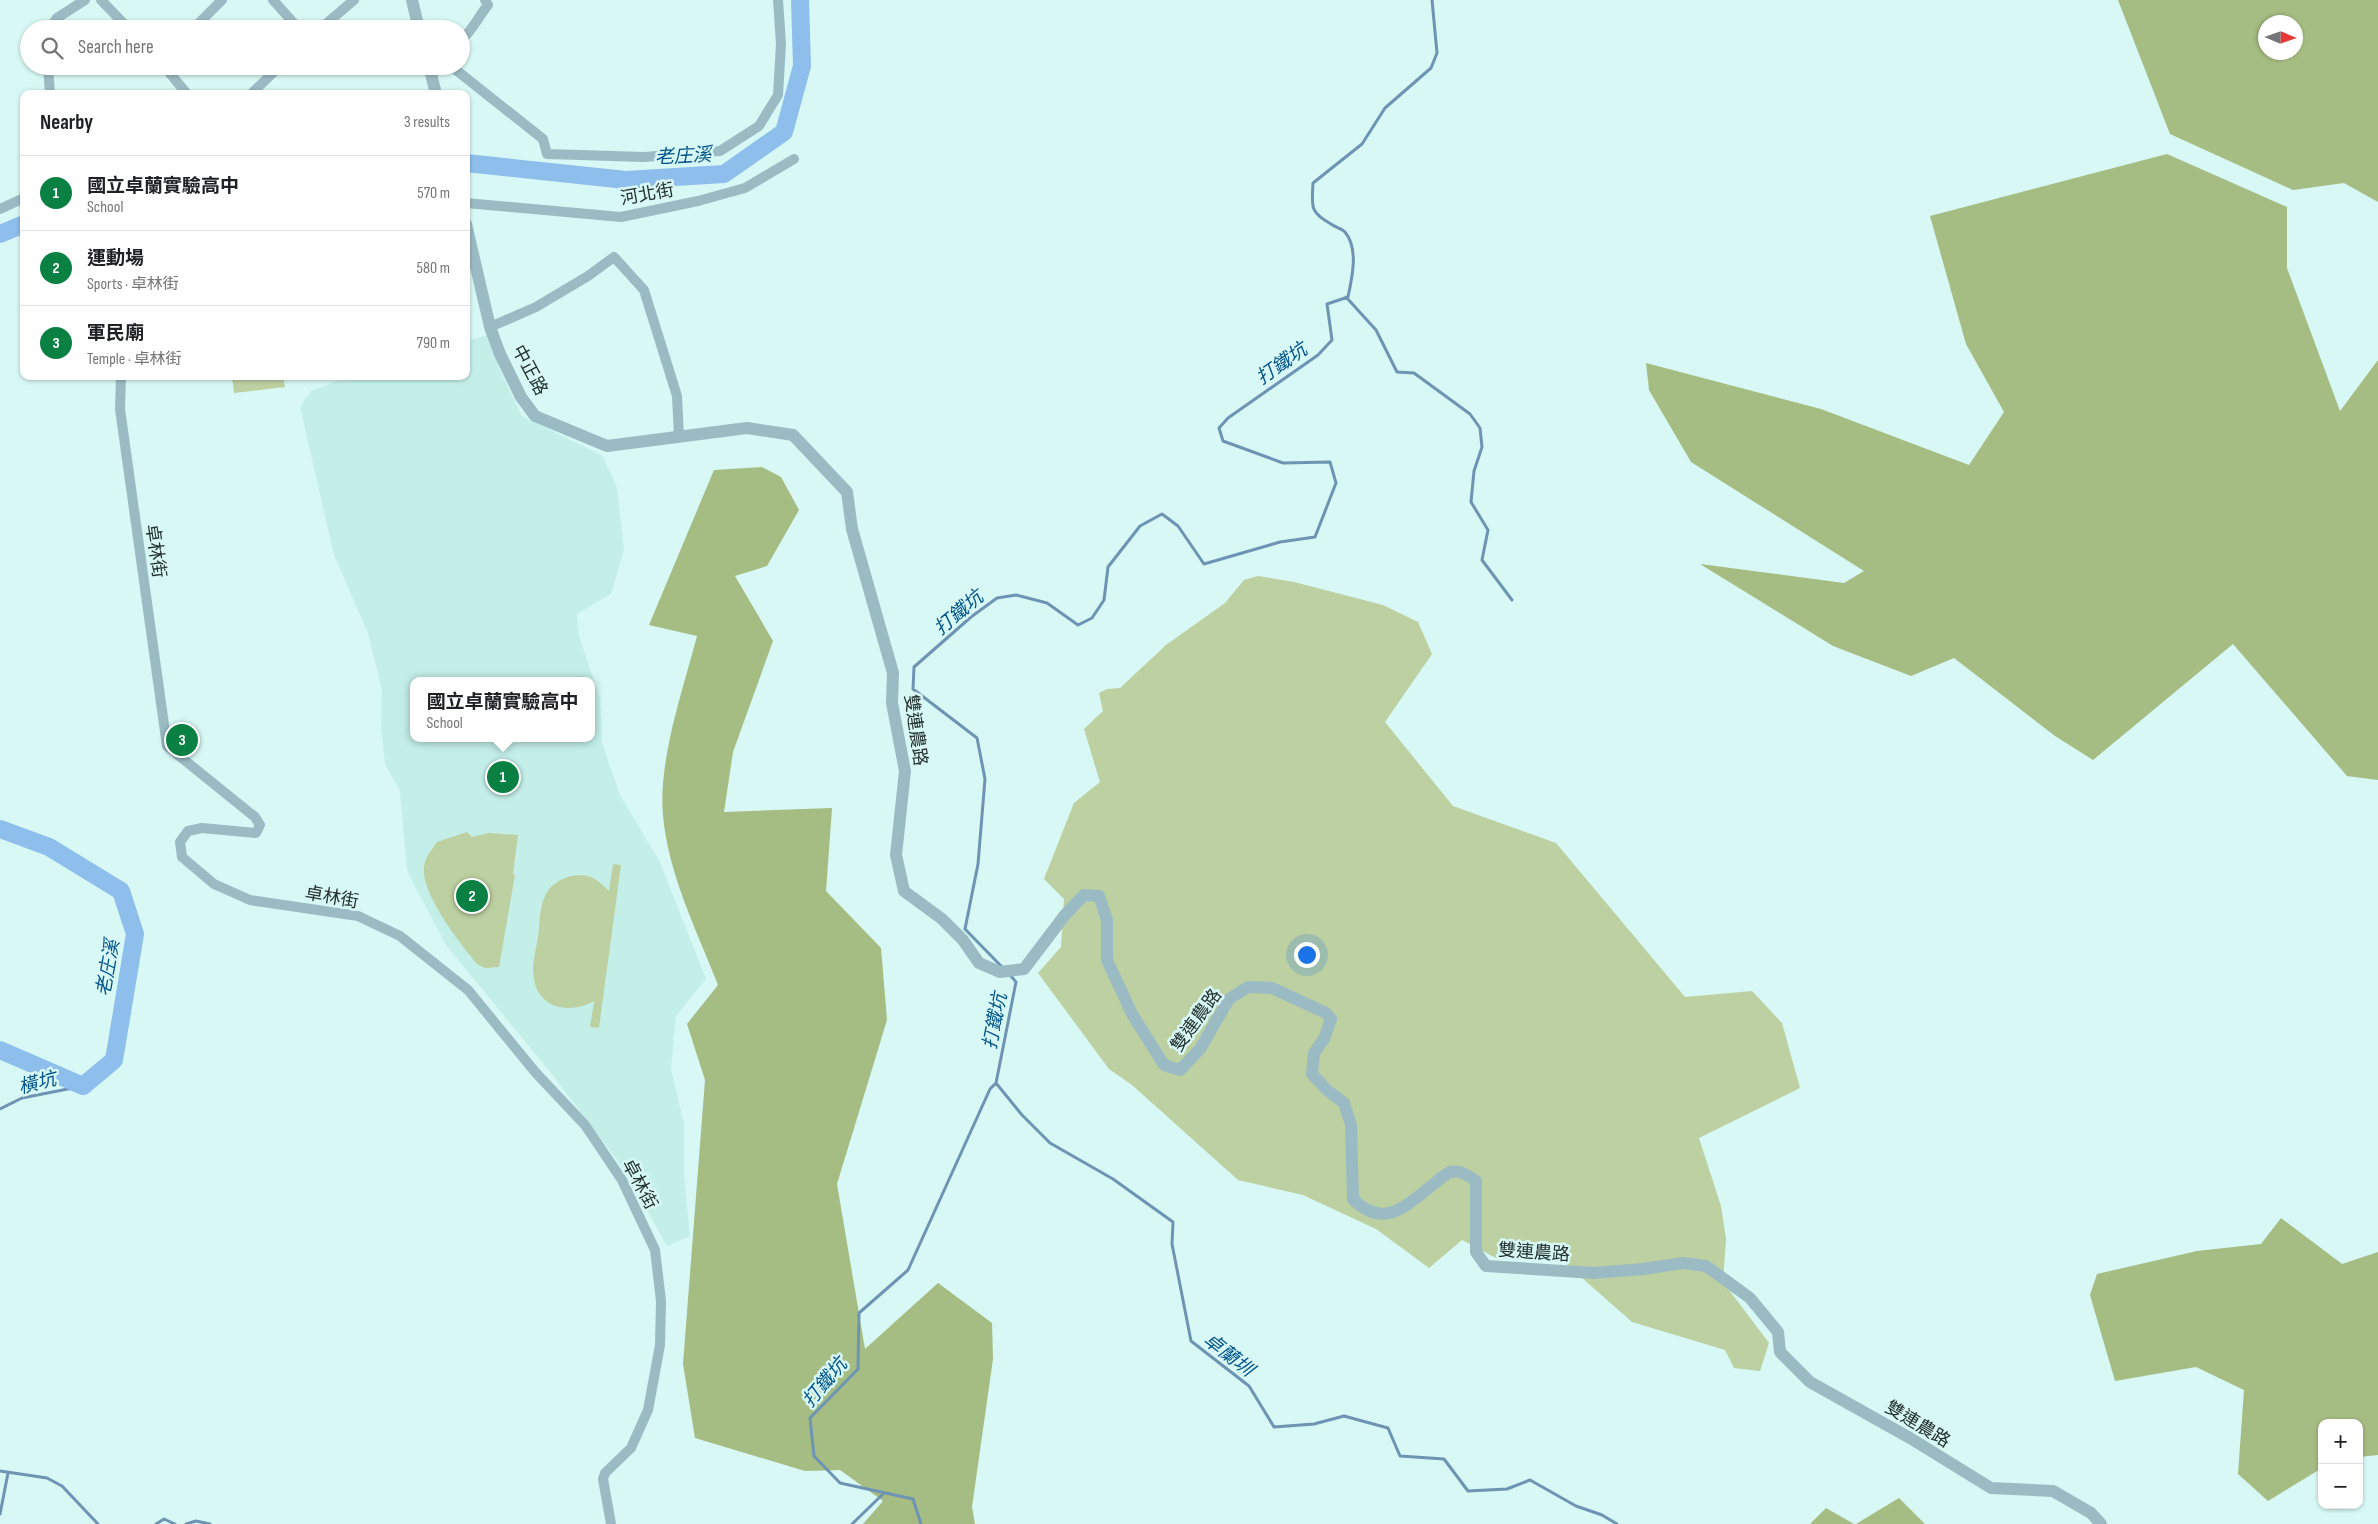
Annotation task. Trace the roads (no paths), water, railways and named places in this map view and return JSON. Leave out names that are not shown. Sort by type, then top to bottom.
[{"type":"street","points":[[55,20],[85,0]]},
{"type":"street","points":[[101,0],[120,20]]},
{"type":"street","points":[[201,20],[222,0]]},
{"type":"street","points":[[274,0],[291,20]]},
{"type":"street","points":[[331,20],[354,0]]},
{"type":"street","points":[[412,0],[417,20]]},
{"type":"street","points":[[470,32],[478,16],[488,5],[485,0]]},
{"type":"street","points":[[462,75],[543,140],[547,154],[644,157],[720,151],[760,126],[778,95],[781,44],[778,0]]},
{"type":"street","points":[[49,75],[50,90]]},
{"type":"street","points":[[171,75],[184,90]]},
{"type":"street","points":[[255,90],[271,75]]},
{"type":"street","points":[[431,75],[435,90]]},
{"type":"street","name":"河北街","points":[[470,203],[621,217],[698,201],[745,188],[794,159]]},
{"type":"street","points":[[0,209],[20,200]]},
{"type":"street","name":"中正路","points":[[470,241],[490,327],[500,354],[521,397],[535,416],[607,446],[679,437]]},
{"type":"street","points":[[490,327],[536,307],[588,276],[614,257],[644,290],[677,396],[679,437]]},
{"type":"street","name":"卓林街","points":[[121,380],[120,409],[167,746],[255,817],[260,825],[256,833],[202,828],[188,831],[180,842],[182,857],[214,884],[250,900],[358,916],[400,936],[468,990],[536,1072],[586,1125],[622,1180],[655,1250],[661,1301],[660,1345],[648,1410],[631,1448],[605,1473],[603,1479],[611,1524]]},
{"type":"street","name":"雙連農路","points":[[679,437],[747,428],[793,435],[846,492],[852,529],[893,673],[892,703],[905,771],[896,855],[904,892],[942,919],[963,940],[979,963],[1000,972],[1024,970],[1065,915],[1084,894],[1099,896],[1107,920],[1107,960],[1132,1014],[1164,1065],[1180,1070],[1200,1049],[1229,999],[1248,988],[1272,988],[1326,1013],[1331,1019],[1324,1039],[1314,1053],[1312,1074],[1344,1103],[1351,1125],[1353,1199],[1363,1210],[1377,1215],[1401,1210],[1449,1172],[1462,1172],[1476,1181],[1476,1252],[1486,1266],[1594,1272],[1643,1269],[1684,1263],[1706,1266],[1750,1298],[1778,1332],[1780,1352],[1810,1382],[1910,1438],[1992,1488],[2053,1491],[2091,1513],[2101,1524]]},
{"type":"waterway","name":"老庄溪","points":[[470,163],[626,180],[724,174],[784,132],[802,66],[800,0]]},
{"type":"waterway","name":"打鐵坑","points":[[1002,967],[965,929],[978,864],[985,779],[977,738],[913,689],[914,667],[971,617],[997,598],[1016,595],[1047,603],[1078,625],[1092,618],[1104,600],[1108,567],[1140,526],[1162,514],[1178,526],[1204,564],[1280,542],[1315,537],[1336,483],[1330,462],[1283,463],[1223,441],[1219,428],[1228,418],[1318,355],[1332,340],[1327,304],[1348,297],[1353,255],[1352,247],[1345,232],[1324,220],[1315,212],[1312,203],[1313,183],[1362,144],[1385,108],[1431,68],[1437,53],[1432,0]]},
{"type":"waterway","name":"老庄溪","points":[[0,234],[20,226]]},
{"type":"waterway","points":[[1346,297],[1376,330],[1397,372],[1414,373],[1470,414],[1480,428],[1482,447],[1474,471],[1471,502],[1488,530],[1482,560],[1512,600]]},
{"type":"waterway","name":"老庄溪","points":[[0,829],[49,847],[121,891],[135,934],[114,1060],[83,1086],[0,1050]]},
{"type":"waterway","name":"打鐵坑","points":[[921,1524],[913,1499],[840,1483],[814,1456],[810,1418],[858,1369],[859,1313],[908,1270],[990,1089],[996,1083],[1016,982],[1010,975]]},
{"type":"waterway","name":"卓蘭圳","points":[[996,1083],[1022,1115],[1050,1143],[1113,1179],[1173,1222],[1172,1244],[1191,1341],[1249,1386],[1274,1427],[1314,1424],[1344,1416],[1388,1428],[1400,1456],[1444,1459],[1468,1491],[1507,1489],[1530,1480],[1576,1506],[1602,1515],[1617,1524]]},
{"type":"waterway","name":"橫坑","points":[[0,1109],[22,1098],[83,1086]]},
{"type":"waterway","name":"橫坑","points":[[0,1471],[47,1478],[62,1486],[98,1524]]},
{"type":"waterway","points":[[0,1514],[8,1473]]},
{"type":"waterway","points":[[852,1524],[883,1494]]},
{"type":"waterway","name":"橫坑","points":[[156,1524],[164,1519],[175,1524]]},
{"type":"waterway","name":"橫坑","points":[[186,1524],[196,1521],[210,1524]]},
{"type":"place","name":"軍民廟","points":[[182,740]]},
{"type":"place","name":"國立卓蘭實驗高中","points":[[503,777]]},
{"type":"place","name":"運動場","points":[[472,896]]}]
